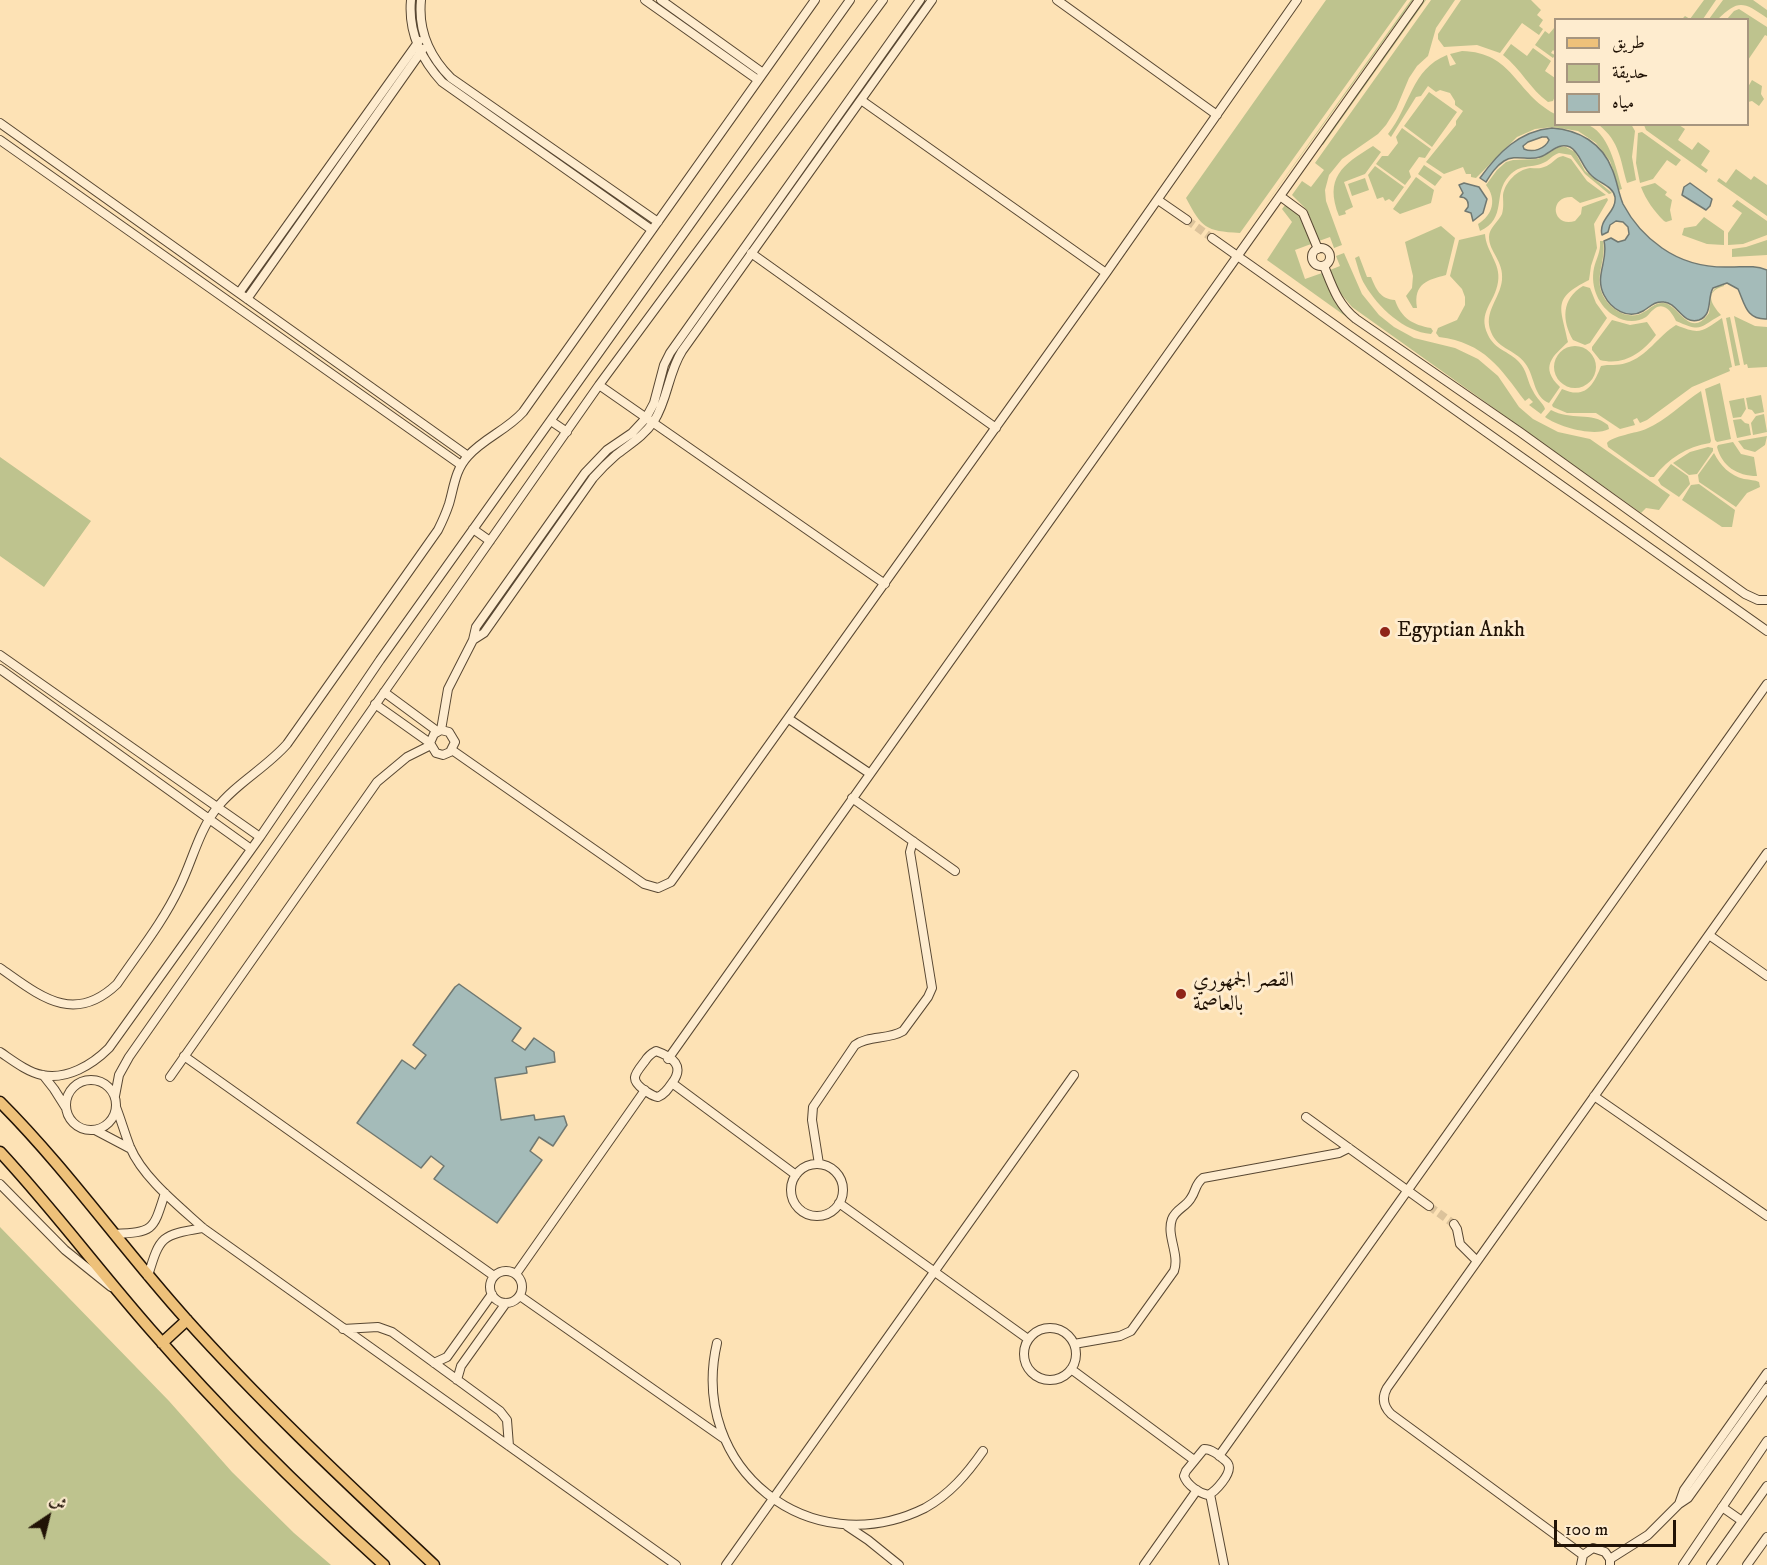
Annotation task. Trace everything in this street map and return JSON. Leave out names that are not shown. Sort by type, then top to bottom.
[{"type":"main road","points":[[0,1102],[49,1154],[148,1276],[187,1320],[294,1433],[434,1565]]},
{"type":"main road","points":[[0,1152],[162,1343],[261,1448],[384,1565]]},
{"type":"main road","points":[[162,1343],[187,1320]]},
{"type":"street","points":[[411,0],[412,27],[423,45],[451,78],[658,222]]},
{"type":"street","points":[[421,0],[423,45],[435,74],[451,89],[652,230]]},
{"type":"street","points":[[645,0],[761,77]]},
{"type":"street","points":[[661,0],[761,77]]},
{"type":"street","points":[[0,968],[42,998],[58,1003],[84,1003],[105,994],[117,984],[176,896],[217,808],[280,752],[438,530],[448,508],[461,465],[468,456],[510,425],[523,412],[815,0]]},
{"type":"street","points":[[43,1075],[79,1070],[100,1057],[109,1048],[260,837],[380,660],[850,0]]},
{"type":"street","points":[[676,1565],[203,1228],[165,1193],[131,1149],[116,1107],[115,1096],[119,1075],[129,1057],[384,692],[600,385],[883,0]]},
{"type":"street","points":[[650,420],[664,365],[670,353],[920,0]]},
{"type":"street","points":[[170,1077],[377,782],[402,760],[430,744],[432,736],[439,731],[448,689],[473,640],[484,633],[593,478],[611,459],[641,437],[650,420],[661,407],[678,356],[932,0]]},
{"type":"street","points":[[1057,0],[1217,115]]},
{"type":"street","points":[[452,750],[644,884],[658,888],[674,879],[1158,200],[1297,0]]},
{"type":"street","points":[[668,1059],[1419,0]]},
{"type":"street","points":[[239,293],[423,45]]},
{"type":"street","points":[[247,299],[423,45]]},
{"type":"street","points":[[861,100],[1106,273]]},
{"type":"street","points":[[0,123],[468,456]]},
{"type":"street","points":[[0,140],[461,465]]},
{"type":"street","points":[[1280,196],[1303,213],[1318,249],[1314,252],[1312,259],[1317,265],[1324,266],[1337,298],[1356,319],[1529,438],[1745,594],[1758,600],[1767,600]]},
{"type":"street","points":[[1158,200],[1187,220]]},
{"type":"street","points":[[1212,238],[1767,631]]},
{"type":"street","points":[[751,254],[996,428]]},
{"type":"street","points":[[600,385],[885,584]]},
{"type":"street","points":[[551,421],[567,432]]},
{"type":"street","points":[[473,529],[490,541]]},
{"type":"street","points":[[0,655],[260,837]]},
{"type":"street","points":[[0,669],[251,849]]},
{"type":"street","points":[[1219,1456],[1767,684]]},
{"type":"street","points":[[375,705],[430,744],[439,754],[446,754],[452,750],[455,742],[452,735],[439,731],[384,692]]},
{"type":"street","points":[[789,719],[869,773]]},
{"type":"street","points":[[852,798],[955,871]]},
{"type":"street","points":[[819,1164],[811,1116],[817,1099],[855,1045],[861,1041],[896,1035],[903,1031],[932,988],[910,852],[913,841]]},
{"type":"street","points":[[1583,1555],[1390,1414],[1383,1399],[1387,1388],[1767,853]]},
{"type":"street","points":[[1709,935],[1767,976]]},
{"type":"street","points":[[0,1052],[43,1075],[74,1123],[84,1129],[95,1130],[131,1149]]},
{"type":"street","points":[[658,1052],[679,1070],[672,1083],[661,1096],[655,1097],[637,1084],[635,1076],[649,1055],[658,1052]]},
{"type":"street","points":[[184,1056],[494,1276]]},
{"type":"street","points":[[79,1070],[84,1081]]},
{"type":"street","points":[[726,1565],[1074,1075]]},
{"type":"street","points":[[66,1108],[69,1092],[84,1081],[93,1080],[104,1083],[115,1096]]},
{"type":"street","points":[[672,1083],[796,1175]]},
{"type":"street","points":[[516,1274],[645,1090]]},
{"type":"street","points":[[1594,1096],[1767,1216]]},
{"type":"street","points":[[95,1130],[110,1122],[116,1107]]},
{"type":"street","points":[[1306,1116],[1429,1206]]},
{"type":"street","points":[[1074,1344],[1124,1335],[1136,1325],[1174,1271],[1176,1262],[1171,1230],[1172,1219],[1190,1200],[1196,1185],[1203,1178],[1339,1153],[1349,1148]]},
{"type":"street","points":[[819,1164],[833,1170],[840,1178],[843,1193],[839,1203],[831,1211],[822,1215],[811,1215],[797,1206],[792,1196],[792,1185],[796,1175],[808,1166],[819,1164]]},
{"type":"street","points":[[0,1184],[64,1251],[118,1292]]},
{"type":"street","points":[[114,1234],[141,1232],[150,1228],[156,1221],[165,1193]]},
{"type":"street","points":[[839,1203],[1028,1339]]},
{"type":"street","points":[[1454,1224],[1460,1244],[1477,1261]]},
{"type":"street","points":[[148,1276],[157,1248],[163,1240],[172,1234],[203,1228]]},
{"type":"street","points":[[504,1270],[516,1274],[522,1284],[520,1296],[506,1303],[498,1300],[492,1294],[490,1285],[494,1276],[504,1270]]},
{"type":"street","points":[[434,1363],[447,1357],[492,1294]]},
{"type":"street","points":[[520,1296],[723,1438]]},
{"type":"street","points":[[457,1380],[461,1366],[506,1303]]},
{"type":"street","points":[[484,1304],[498,1314]]},
{"type":"street","points":[[343,1329],[371,1327],[386,1329],[504,1415],[508,1426],[509,1446]]},
{"type":"street","points":[[1055,1328],[1064,1332],[1074,1344],[1076,1354],[1071,1369],[1064,1376],[1055,1380],[1044,1380],[1035,1376],[1024,1359],[1024,1348],[1028,1339],[1040,1329],[1055,1328]]},
{"type":"street","points":[[717,1343],[712,1370],[714,1406],[723,1438],[740,1468],[756,1486],[772,1500],[803,1517],[846,1526],[878,1524],[909,1516],[938,1500],[959,1482],[983,1451]]},
{"type":"street","points":[[455,1345],[464,1348],[469,1355]]},
{"type":"street","points":[[1071,1369],[1194,1460]]},
{"type":"street","points":[[1679,1504],[1684,1490],[1767,1372]]},
{"type":"street","points":[[1581,1565],[1583,1555],[1589,1550],[1598,1548],[1605,1552],[1611,1563],[1648,1535],[1690,1495],[1767,1388]]},
{"type":"street","points":[[697,1419],[707,1415],[714,1406]]},
{"type":"street","points":[[1683,1565],[1767,1441]]},
{"type":"street","points":[[1206,1449],[1219,1456],[1228,1463],[1229,1470],[1210,1494],[1205,1495],[1186,1482],[1184,1476],[1186,1471],[1202,1450],[1206,1449]]},
{"type":"street","points":[[1711,1565],[1767,1486]]},
{"type":"street","points":[[1144,1565],[1197,1490]]},
{"type":"street","points":[[1210,1494],[1224,1565]]},
{"type":"street","points":[[1722,1507],[1742,1521]]},
{"type":"street","points":[[875,1545],[874,1534],[878,1524]]},
{"type":"street","points":[[846,1526],[875,1545],[899,1565]]},
{"type":"street","points":[[1747,1565],[1767,1537]]},
{"type":"green space","points":[[1326,0],[1407,0],[1240,233],[1219,231],[1206,226],[1196,216],[1186,198]]},
{"type":"green space","points":[[1411,0],[1413,0],[1258,215]]},
{"type":"green space","points":[[1423,0],[1426,0],[1323,145],[1321,144]]},
{"type":"green space","points":[[1431,0],[1455,0],[1436,28],[1428,56],[1409,78],[1396,109],[1386,125],[1378,134],[1342,159],[1329,175],[1325,190],[1326,201],[1342,245],[1334,248],[1330,237],[1319,241],[1307,210],[1292,195],[1302,181],[1311,187],[1324,170],[1315,163]]},
{"type":"green space","points":[[1461,0],[1531,0],[1541,10],[1537,15],[1543,20],[1539,26],[1543,29],[1539,35],[1522,23],[1500,53],[1477,45],[1444,47],[1438,39],[1438,34]]},
{"type":"green space","points":[[1704,0],[1716,0],[1704,18],[1691,18]]},
{"type":"green space","points":[[1723,0],[1753,0],[1767,10],[1767,18],[1752,8],[1741,5],[1731,8],[1719,18],[1710,18]]},
{"type":"green space","points":[[1739,9],[1767,27],[1767,36],[1765,35],[1749,59],[1749,18],[1728,18]]},
{"type":"green space","points":[[1554,28],[1554,51],[1551,53],[1554,54],[1553,58],[1535,45],[1545,31],[1549,34]]},
{"type":"green space","points":[[1511,44],[1527,56],[1533,48],[1551,61],[1545,71],[1554,77],[1553,101],[1548,102],[1542,97],[1503,55]]},
{"type":"green space","points":[[1462,51],[1479,53],[1492,58],[1554,113],[1554,126],[1593,128],[1606,142],[1622,189],[1619,190],[1610,161],[1596,143],[1578,131],[1553,127],[1535,129],[1517,137],[1476,178],[1471,177],[1471,174],[1466,174],[1463,167],[1444,174],[1426,162],[1456,125],[1463,111],[1455,105],[1450,93],[1440,90],[1436,92],[1428,86],[1421,96],[1416,97],[1391,137],[1388,134],[1418,79],[1435,61],[1447,55],[1450,66],[1456,64],[1450,54]]},
{"type":"green space","points":[[1752,80],[1762,86],[1761,94],[1764,99],[1759,106],[1752,101],[1749,102],[1749,85]]},
{"type":"green space","points":[[1429,92],[1457,112],[1432,147],[1404,126]]},
{"type":"green space","points":[[1600,126],[1632,126],[1635,131],[1632,157],[1636,180],[1627,183],[1615,144]]},
{"type":"green space","points":[[1644,126],[1680,126],[1685,129],[1678,140],[1692,150],[1698,142],[1710,151],[1701,165],[1708,170],[1706,173],[1646,130]]},
{"type":"green space","points":[[1402,128],[1431,149],[1425,158],[1419,157],[1409,171],[1411,177],[1405,185],[1376,164],[1382,156],[1388,156],[1398,143],[1396,137]]},
{"type":"green space","points":[[1642,132],[1681,160],[1676,166],[1667,160],[1653,179],[1640,183],[1636,163],[1638,133]]},
{"type":"green space","points":[[1373,146],[1381,152],[1365,174],[1344,182],[1353,207],[1345,211],[1346,214],[1339,216],[1335,203],[1335,182],[1345,166]]},
{"type":"green space","points":[[1559,147],[1566,147],[1575,152],[1585,171],[1612,193],[1609,194],[1585,174],[1571,155],[1559,153],[1543,163],[1513,172],[1501,190],[1494,219],[1489,226],[1480,231],[1478,224],[1487,216],[1492,206],[1492,196],[1486,185],[1497,170],[1506,162],[1538,159]]},
{"type":"green space","points":[[1563,156],[1571,159],[1587,181],[1606,195],[1580,203],[1572,197],[1564,198],[1556,206],[1561,220],[1575,221],[1581,214],[1582,207],[1607,198],[1608,200],[1594,224],[1597,248],[1589,280],[1569,293],[1562,305],[1568,342],[1550,362],[1550,374],[1560,387],[1549,403],[1540,397],[1530,371],[1519,356],[1498,343],[1491,332],[1490,312],[1501,287],[1502,273],[1491,247],[1489,234],[1502,214],[1504,190],[1512,177],[1525,169],[1547,166]]},
{"type":"green space","points":[[1424,165],[1442,177],[1435,186],[1418,174]]},
{"type":"green space","points":[[1375,166],[1404,187],[1393,202],[1389,199],[1385,201],[1383,197],[1377,199],[1368,175]]},
{"type":"green space","points":[[1736,169],[1751,180],[1754,176],[1767,185],[1767,216],[1717,181],[1719,178],[1726,183]]},
{"type":"green space","points":[[1416,177],[1434,190],[1431,203],[1400,214],[1393,209]]},
{"type":"green space","points":[[1365,178],[1369,190],[1352,196],[1348,184]]},
{"type":"green space","points":[[1655,183],[1667,192],[1665,195],[1672,200],[1670,210],[1672,220],[1666,222],[1660,217],[1641,187]]},
{"type":"green space","points":[[1737,200],[1767,221],[1767,235],[1743,244],[1728,245],[1728,233],[1742,213],[1732,206]]},
{"type":"green space","points":[[1286,204],[1300,216],[1311,244],[1295,250],[1305,279],[1322,273],[1330,292],[1348,318],[1267,260],[1292,222],[1282,209]]},
{"type":"green space","points":[[1704,217],[1724,231],[1724,245],[1707,244],[1682,235],[1684,228],[1696,226]]},
{"type":"green space","points":[[1441,226],[1455,238],[1446,275],[1423,284],[1417,293],[1417,308],[1413,308],[1406,296],[1412,288],[1413,276],[1405,242]]},
{"type":"green space","points":[[1485,234],[1497,269],[1498,282],[1484,320],[1485,327],[1494,344],[1522,365],[1534,394],[1545,409],[1541,414],[1529,405],[1533,402],[1529,398],[1525,401],[1499,368],[1480,351],[1455,340],[1439,337],[1436,333],[1438,328],[1457,320],[1465,305],[1462,289],[1450,276],[1459,240]]},
{"type":"green space","points":[[1767,240],[1767,255],[1732,257],[1732,249]]},
{"type":"green space","points":[[1600,241],[1603,241],[1601,292],[1608,303],[1622,313],[1639,315],[1656,304],[1664,303],[1685,319],[1696,323],[1709,313],[1711,299],[1721,315],[1696,328],[1676,321],[1667,309],[1661,306],[1639,320],[1626,321],[1609,312],[1600,302],[1593,282]]},
{"type":"green space","points":[[1344,253],[1362,294],[1379,315],[1414,338],[1455,348],[1478,359],[1498,376],[1519,407],[1533,419],[1558,432],[1590,439],[1670,495],[1659,510],[1646,508],[1641,513],[1352,307],[1337,289],[1330,270],[1340,266],[1336,256]]},
{"type":"green space","points":[[1359,256],[1367,277],[1371,277],[1379,293],[1395,300],[1408,320],[1431,328],[1433,331],[1431,334],[1411,329],[1384,310],[1362,279],[1355,258]]},
{"type":"green space","points":[[1583,286],[1590,288],[1596,303],[1607,318],[1590,343],[1585,345],[1573,340],[1566,318],[1567,304],[1576,291]]},
{"type":"green space","points":[[1734,316],[1755,326],[1767,327],[1767,367],[1748,368],[1747,364],[1744,365]]},
{"type":"green space","points":[[1730,317],[1740,365],[1735,366],[1726,318]]},
{"type":"green space","points":[[1722,318],[1732,367],[1729,368],[1730,371],[1692,387],[1647,420],[1640,423],[1637,418],[1633,420],[1635,425],[1620,429],[1596,413],[1567,413],[1553,407],[1562,389],[1577,393],[1583,391],[1592,384],[1601,366],[1623,364],[1633,360],[1676,325],[1696,331]]},
{"type":"green space","points":[[1612,320],[1630,325],[1647,322],[1656,335],[1632,356],[1617,361],[1600,360],[1592,347]]},
{"type":"green space","points":[[1575,346],[1590,352],[1596,367],[1590,382],[1575,388],[1560,382],[1554,367],[1560,352]]},
{"type":"green space","points":[[1720,383],[1731,439],[1717,442],[1705,389]]},
{"type":"green space","points":[[1701,391],[1710,443],[1693,447],[1679,454],[1654,477],[1650,477],[1608,447],[1607,443],[1614,438],[1654,425]]},
{"type":"green space","points":[[1761,395],[1764,412],[1755,414],[1748,409],[1746,398]]},
{"type":"green space","points":[[1744,398],[1746,409],[1741,417],[1733,418],[1729,401]]},
{"type":"green space","points":[[1551,410],[1566,415],[1595,418],[1608,425],[1609,429],[1595,432],[1567,427],[1545,417]]},
{"type":"green space","points":[[1764,414],[1767,432],[1753,435],[1751,423],[1756,416]]},
{"type":"green space","points":[[1741,419],[1749,424],[1751,435],[1737,438],[1733,420]]},
{"type":"green space","points":[[1767,436],[1765,445],[1755,452],[1744,449],[1738,441]]},
{"type":"green space","points":[[1733,442],[1741,454],[1754,457],[1757,476],[1737,472],[1723,460],[1719,454],[1718,445]]},
{"type":"green space","points":[[1708,447],[1713,448],[1713,451],[1697,474],[1689,475],[1673,463],[1690,452]]},
{"type":"green space","points":[[1714,453],[1722,466],[1730,473],[1739,478],[1759,482],[1760,487],[1747,493],[1736,507],[1699,482],[1698,475]]},
{"type":"green space","points":[[0,457],[91,521],[44,587],[0,556]]},
{"type":"green space","points":[[1671,464],[1688,476],[1690,484],[1679,497],[1661,485],[1658,480]]},
{"type":"green space","points":[[1699,484],[1735,510],[1732,527],[1722,527],[1682,500],[1691,485]]},
{"type":"green space","points":[[0,1227],[169,1401],[232,1472],[294,1533],[331,1565],[0,1565]]},
{"type":"water","points":[[1562,129],[1580,135],[1596,145],[1608,160],[1623,204],[1631,216],[1650,239],[1670,253],[1703,265],[1753,267],[1767,270],[1767,319],[1760,319],[1750,314],[1738,289],[1727,283],[1713,288],[1708,310],[1699,320],[1693,321],[1684,317],[1669,303],[1664,302],[1655,303],[1643,311],[1632,314],[1615,309],[1601,288],[1600,281],[1605,255],[1604,241],[1611,238],[1618,242],[1625,240],[1629,234],[1628,227],[1623,222],[1616,221],[1610,225],[1608,232],[1602,235],[1601,229],[1615,202],[1614,193],[1589,173],[1573,149],[1562,146],[1540,157],[1508,159],[1496,168],[1486,182],[1480,178],[1510,145],[1540,130]],"holes":[[[1547,137],[1549,140],[1542,148],[1531,151],[1524,149],[1523,146],[1528,142]]]},
{"type":"water","points":[[1464,183],[1479,187],[1487,199],[1483,213],[1473,221],[1471,213],[1465,211],[1468,207],[1467,201],[1460,197],[1463,193],[1459,185]]},
{"type":"water","points":[[1690,183],[1712,199],[1706,210],[1682,195],[1684,187]]},
{"type":"water","points":[[459,984],[521,1028],[512,1041],[525,1050],[534,1038],[554,1052],[555,1062],[526,1067],[527,1073],[495,1078],[501,1120],[534,1115],[535,1120],[564,1116],[567,1125],[553,1146],[539,1137],[530,1151],[542,1160],[497,1223],[434,1179],[444,1166],[431,1156],[421,1168],[357,1123],[402,1060],[415,1069],[426,1055],[413,1045]]},
{"type":"tunnel","points":[[1187,220],[1212,238]]},
{"type":"tunnel","points":[[1429,1206],[1454,1224]]},
{"type":"place","name":"Egyptian Ankh","points":[[1385,632]]},
{"type":"place","name":"القصر الجمهوري بالعاصمة","points":[[1181,994]]}]
